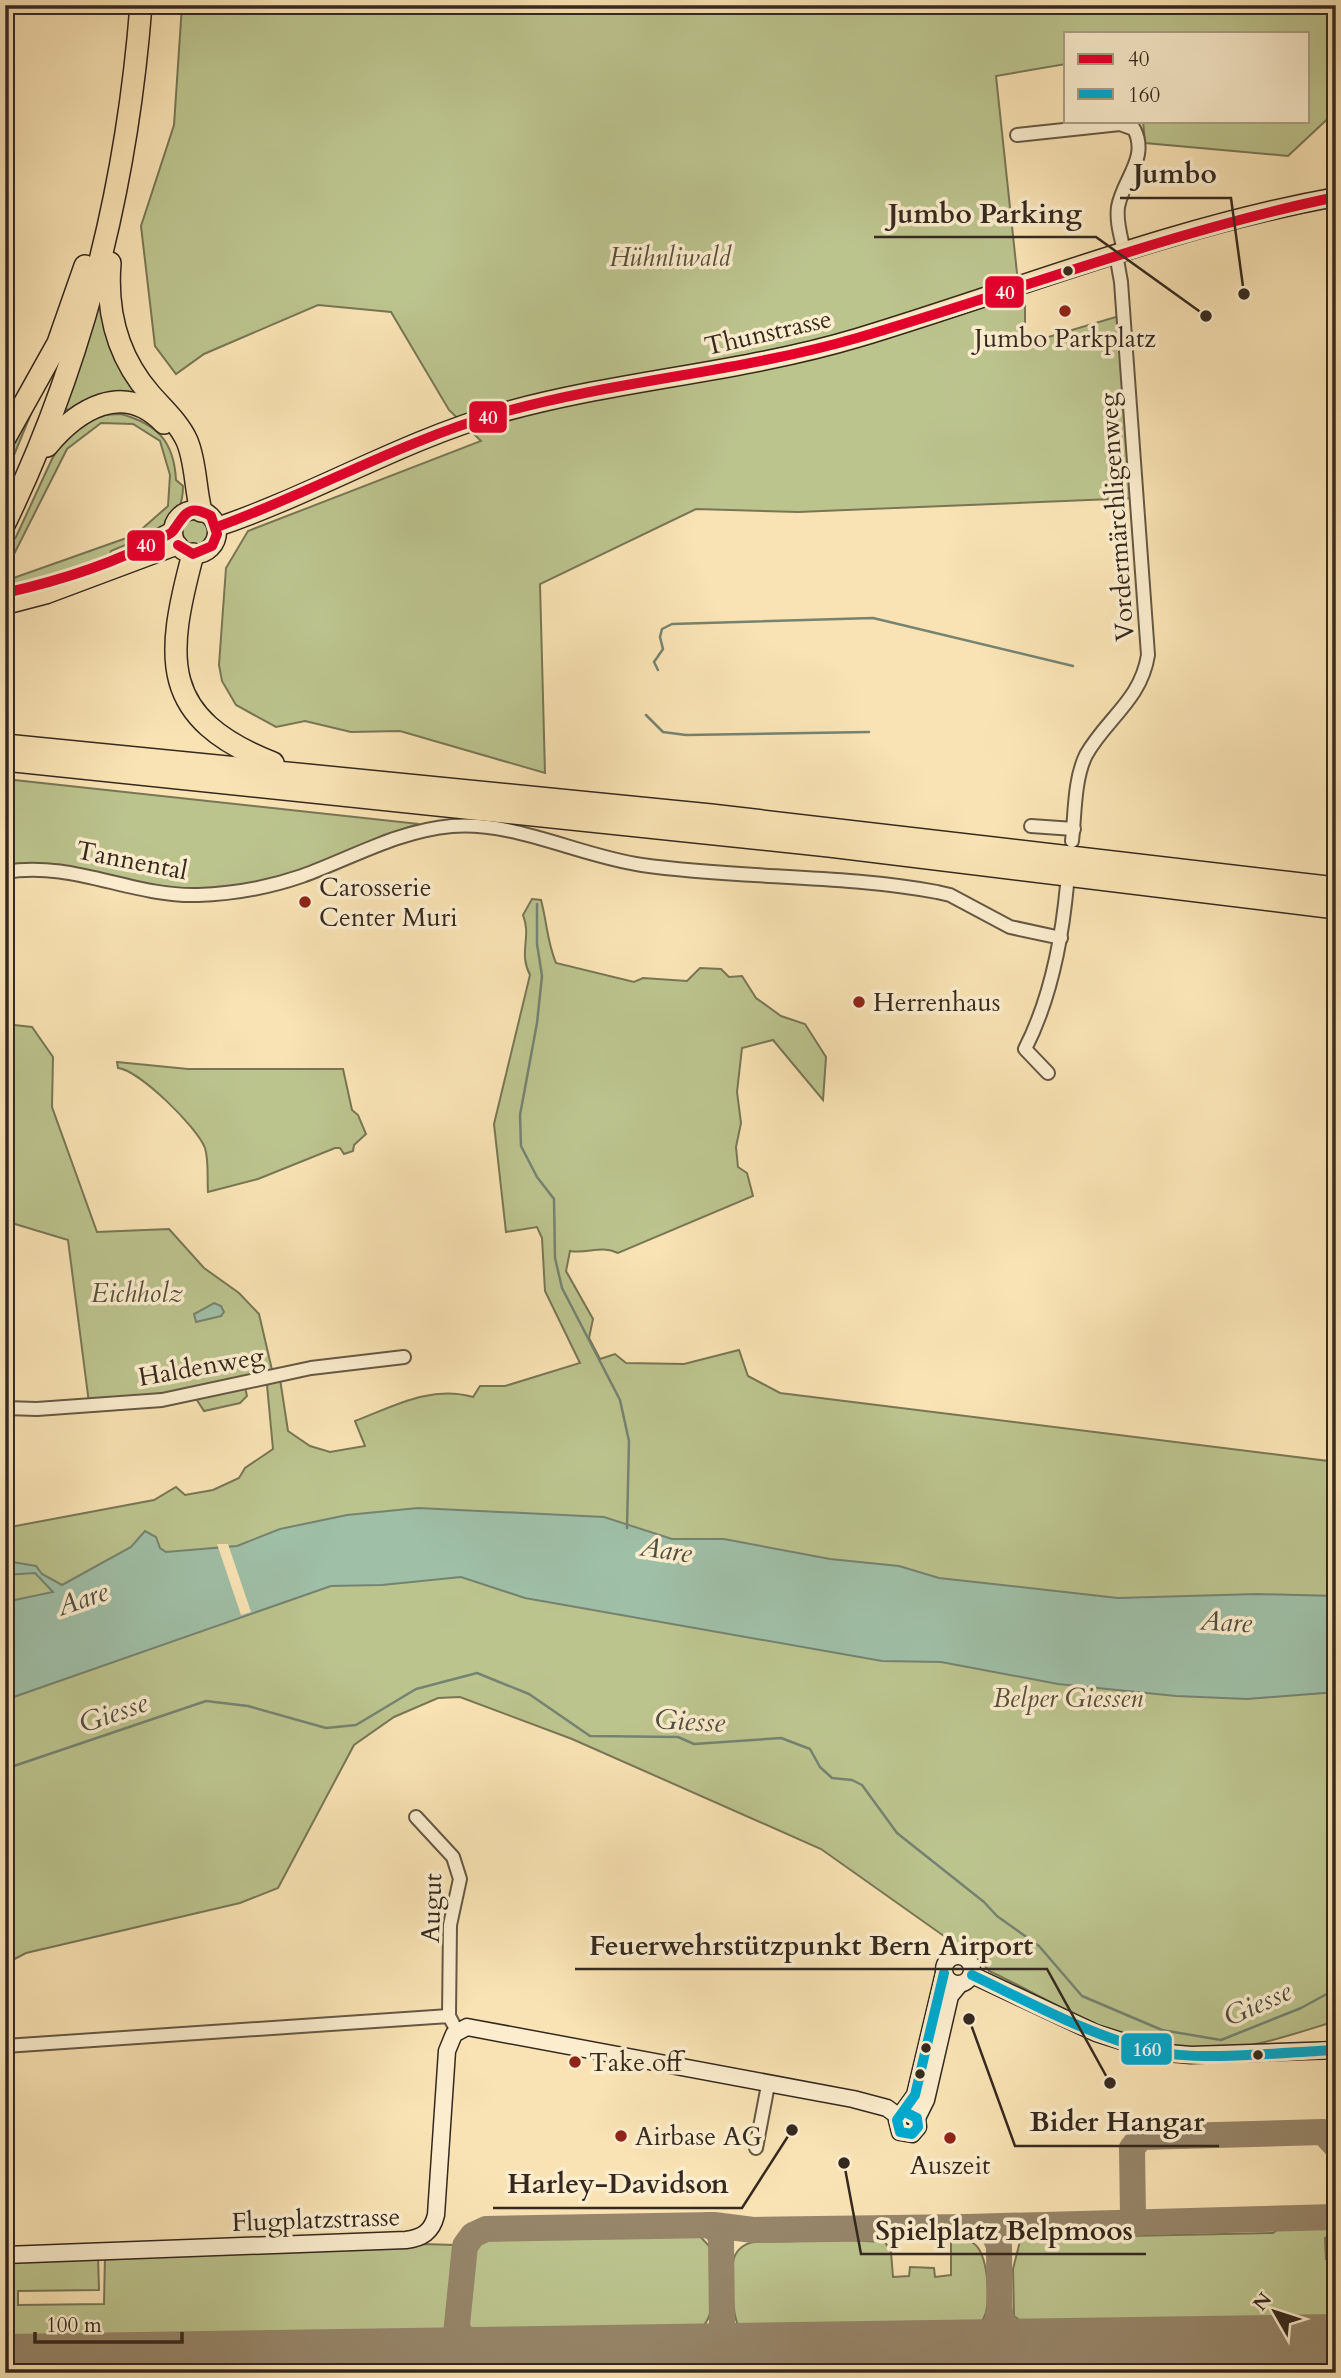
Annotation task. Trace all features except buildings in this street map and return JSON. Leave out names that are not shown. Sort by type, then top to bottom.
[{"type":"highway","points":[[5,493],[67,342],[105,212],[121,118],[133,5]]},
{"type":"highway","points":[[5,523],[34,461],[62,388],[90,302],[121,165],[133,88],[141,5]]},
{"type":"highway","points":[[121,165],[125,176],[109,264],[110,312],[128,364],[187,440],[193,511]]},
{"type":"highway","points":[[5,439],[68,321],[93,237],[105,212]]},
{"type":"highway","points":[[34,461],[78,414],[104,403],[133,405],[160,419],[179,444],[193,511]]},
{"type":"highway","points":[[182,543],[175,659],[183,691],[202,721],[226,742],[296,772]]},
{"type":"highway","points":[[5,745],[296,772],[804,825],[1336,888]]},
{"type":"highway","points":[[5,760],[789,841],[1336,908]]},
{"type":"highway","points":[[5,768],[58,765]]},
{"type":"main road","name":"Thunstrasse","points":[[216,527],[285,502],[401,448],[496,414],[807,352],[1014,289],[1221,221],[1336,197]]},
{"type":"main road","points":[[5,593],[182,543],[212,546],[216,527],[211,516],[193,511],[177,520],[182,543]]},
{"type":"main road","points":[[5,605],[47,594],[182,543]]},
{"type":"street","name":"Vordermärchligenweg","points":[[1017,135],[1120,124],[1134,129],[1138,141],[1138,158],[1118,210],[1149,655],[1143,679],[1135,694],[1085,757],[1073,835],[1031,826]]},
{"type":"street","name":"Tannental","points":[[5,872],[59,870],[151,892],[198,895],[242,890],[300,877],[377,843],[417,832],[455,826],[486,827],[518,832],[583,853],[640,865],[937,892],[956,898],[1018,930],[1060,938]]},
{"type":"street","points":[[1048,1073],[1025,1049],[1034,1029],[1060,938],[1067,885]]},
{"type":"street","name":"Haldenweg","points":[[5,1408],[37,1409],[162,1400],[311,1368],[404,1357]]},
{"type":"street","name":"Augut","points":[[416,1817],[453,1857],[460,1879],[450,1925],[453,2024]]},
{"type":"street","points":[[958,1956],[970,1961],[965,1980],[950,1996],[926,2100],[907,2116],[915,2095],[947,1961],[958,1956]]},
{"type":"street","points":[[944,1973],[949,1982],[965,1980],[1096,2033],[1156,2052],[1191,2055],[1336,2050]]},
{"type":"street","points":[[5,2046],[453,2024],[481,2027],[768,2085],[853,2099],[907,2116]]},
{"type":"street","name":"Flugplatzstrasse","points":[[5,2255],[406,2240],[422,2237],[430,2230],[436,2215],[445,2058],[453,2024]]},
{"type":"street","points":[[756,2148],[768,2085]]},
{"type":"green space","name":"Hühnliwald","points":[[182,5],[1336,5],[1336,111],[1288,156],[1145,143],[1143,122],[1310,122],[1310,32],[1064,32],[1064,64],[996,76],[1017,273],[1025,301],[1025,344],[1119,316],[1136,498],[798,512],[696,509],[540,584],[545,773],[400,731],[351,732],[305,721],[276,727],[236,705],[222,681],[219,665],[226,568],[248,531],[481,441],[449,410],[391,312],[318,305],[204,354],[176,374],[155,346],[141,226],[174,125]]},
{"type":"green space","points":[[100,298],[153,403],[72,413],[64,407]]},
{"type":"green space","points":[[37,399],[5,477],[5,446]]},
{"type":"green space","points":[[121,414],[154,429],[172,455],[176,480],[183,486],[180,504],[173,519],[146,541],[137,540],[111,551],[110,556],[33,582],[5,588],[5,581],[135,535],[168,506],[170,475],[160,441],[133,424],[101,423],[67,449],[5,572],[5,550],[16,537],[64,439],[81,423],[102,415]]},
{"type":"green space","points":[[195,515],[206,520],[211,531],[206,542],[195,547],[184,542],[179,531],[184,520]]},
{"type":"green space","points":[[5,779],[419,824],[384,835],[309,869],[239,887],[192,892],[22,873],[5,878]]},
{"type":"green space","name":"Belper Giessen","points":[[532,899],[541,900],[556,963],[634,982],[643,978],[687,981],[700,968],[721,969],[729,977],[742,976],[756,998],[781,1016],[805,1024],[826,1057],[823,1100],[773,1040],[742,1048],[737,1092],[741,1123],[736,1147],[738,1167],[747,1173],[753,1196],[618,1253],[606,1250],[570,1251],[566,1271],[593,1319],[589,1338],[600,1359],[615,1354],[626,1363],[684,1364],[739,1350],[748,1376],[780,1393],[1336,1462],[1336,2021],[1255,2044],[1214,2051],[1172,2049],[1124,2036],[989,1971],[978,1957],[958,1946],[821,1849],[572,1739],[460,1697],[438,1698],[394,1717],[354,1745],[278,1888],[240,1903],[26,1953],[5,1964],[5,1528],[154,1500],[176,1487],[185,1495],[213,1490],[239,1478],[245,1468],[273,1449],[267,1385],[280,1379],[288,1431],[310,1446],[330,1452],[365,1446],[355,1421],[398,1404],[427,1395],[457,1394],[473,1397],[480,1386],[505,1386],[580,1363],[545,1291],[542,1238],[537,1227],[506,1232],[494,1124],[530,975],[525,959],[526,930],[523,915]]},
{"type":"green space","name":"Eichholz","points":[[5,1024],[32,1027],[53,1057],[52,1107],[97,1232],[169,1229],[204,1268],[239,1293],[259,1314],[273,1374],[244,1383],[247,1396],[240,1403],[204,1411],[195,1397],[89,1403],[68,1240],[5,1221]]},
{"type":"green space","points":[[117,1062],[188,1069],[343,1069],[352,1110],[358,1115],[366,1134],[354,1145],[353,1151],[344,1154],[340,1148],[335,1148],[258,1179],[208,1192],[206,1153],[200,1139],[166,1101],[139,1078],[118,1068]]},
{"type":"green space","points":[[1282,2226],[1329,2227],[1329,2236],[1325,2238],[1326,2259],[1336,2260],[1336,2324],[1029,2328],[1014,2316],[1013,2269],[1020,2241],[1030,2238],[1273,2233]]},
{"type":"green space","points":[[695,2231],[710,2247],[713,2286],[711,2312],[698,2331],[686,2335],[495,2338],[478,2334],[470,2327],[467,2308],[468,2280],[474,2253],[483,2237]]},
{"type":"green space","points":[[951,2240],[973,2243],[982,2256],[987,2277],[988,2299],[983,2319],[977,2326],[964,2330],[756,2333],[740,2329],[734,2305],[732,2273],[734,2258],[742,2247],[755,2242],[885,2242],[891,2252],[893,2277],[909,2276],[910,2267],[934,2268],[935,2277],[951,2275]]},
{"type":"green space","points":[[455,2245],[449,2329],[441,2337],[5,2345],[5,2259],[98,2256],[99,2290],[18,2291],[18,2305],[104,2304],[105,2255]]},
{"type":"green space","points":[[1336,2369],[1336,2373],[1128,2373]]},
{"type":"water","points":[[214,1303],[221,1306],[224,1312],[221,1316],[196,1322],[194,1314]]},
{"type":"water","name":"Aare","points":[[418,1508],[604,1517],[672,1539],[724,1539],[830,1559],[899,1566],[939,1578],[1118,1598],[1257,1594],[1336,1596],[1336,1692],[1247,1699],[1176,1696],[1058,1684],[941,1662],[882,1661],[525,1598],[461,1577],[382,1585],[331,1586],[5,1700],[5,1602],[53,1592],[35,1573],[5,1575],[5,1566],[13,1562],[36,1566],[42,1574],[62,1585],[131,1547],[145,1531],[156,1537],[160,1548],[166,1552],[237,1546],[280,1529],[347,1515]]},
{"type":"pier","points":[[217,1544],[228,1544],[251,1612],[241,1615]]},
{"type":"waterway","points":[[658,670],[654,662],[663,649],[660,637],[662,629],[672,624],[873,618],[1073,666]]},
{"type":"waterway","points":[[646,715],[663,732],[686,735],[869,732]]},
{"type":"waterway","points":[[537,904],[537,944],[542,976],[537,1023],[520,1115],[521,1146],[537,1177],[554,1199],[555,1258],[562,1288],[620,1400],[629,1441],[627,1528]]},
{"type":"waterway","name":"Giesse","points":[[5,1769],[206,1701],[248,1706],[326,1728],[356,1725],[416,1689],[477,1673],[529,1694],[590,1736],[678,1737],[694,1744],[781,1738],[810,1749],[820,1767],[832,1778],[852,1780],[862,1785],[897,1833],[984,1902],[997,1916],[1039,1946],[1082,1996],[1162,2030],[1221,2040],[1301,2008],[1336,1989]]},
{"type":"taxiway","points":[[1139,2223],[1133,2216],[1132,2148],[1141,2137],[1323,2132],[1336,2146]]},
{"type":"taxiway","points":[[411,2361],[440,2357],[455,2344],[465,2246],[473,2235],[486,2229],[714,2225],[753,2230],[967,2227],[1336,2217]]},
{"type":"taxiway","points":[[693,2356],[715,2346],[722,2325],[721,2238],[716,2229],[708,2225]]},
{"type":"taxiway","points":[[982,2227],[994,2234],[999,2246],[1000,2373]]},
{"type":"taxiway","points":[[958,2352],[985,2340],[994,2329],[999,2313]]},
{"type":"taxiway","points":[[1000,2313],[1006,2329],[1016,2340],[1045,2351]]},
{"type":"taxiway","points":[[722,2325],[726,2338],[734,2347],[758,2355]]},
{"type":"taxiway","points":[[458,2332],[463,2344],[471,2352],[481,2357],[495,2358]]},
{"type":"runway","points":[[5,2367],[1336,2347]]},
{"type":"transit line","name":"40","points":[[217,527],[393,452],[500,413],[589,392],[813,350],[917,320],[1155,244],[1336,197]]},
{"type":"transit line","name":"40","points":[[5,593],[122,557],[171,533],[184,516],[192,511],[211,516],[217,534],[212,546],[193,554],[178,545]]},
{"type":"transit line","name":"160","points":[[905,2112],[917,2118],[918,2127],[912,2134],[900,2132],[897,2120],[915,2095],[944,1973]]},
{"type":"transit line","name":"160","points":[[972,1975],[1084,2028],[1154,2051],[1219,2056],[1336,2050]]},
{"type":"place","name":"Jumbo","points":[[1244,294]]},
{"type":"place","name":"Jumbo Parkplatz","points":[[1065,311]]},
{"type":"place","name":"Jumbo Parking","points":[[1206,316]]},
{"type":"place","name":"Carosserie Center Muri","points":[[305,902]]},
{"type":"place","name":"Herrenhaus","points":[[859,1002]]},
{"type":"place","name":"Bider Hangar","points":[[969,2019]]},
{"type":"place","name":"Take off","points":[[575,2062]]},
{"type":"place","name":"Feuerwehrstützpunkt Bern Airport","points":[[1110,2083]]},
{"type":"place","name":"Harley-Davidson","points":[[792,2130]]},
{"type":"place","name":"Airbase AG","points":[[621,2136]]},
{"type":"place","name":"Auszeit","points":[[950,2138]]},
{"type":"place","name":"Spielplatz Belpmoos","points":[[844,2163]]}]
